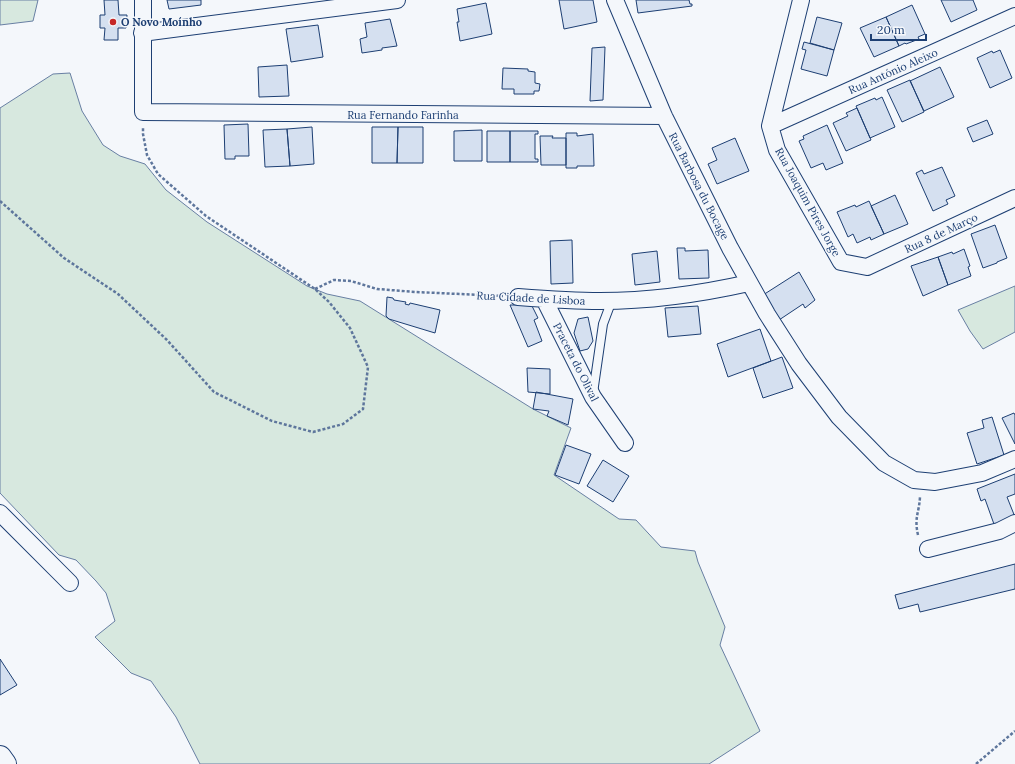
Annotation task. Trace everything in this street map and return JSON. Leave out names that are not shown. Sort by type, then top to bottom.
[{"type":"street","points":[[143,0],[143,112]]},
{"type":"street","points":[[142,33],[398,0]]},
{"type":"street","name":"Rua Barbosa du Bocage","points":[[614,0],[664,116],[766,314],[799,364],[839,417],[884,463],[914,480],[921,481]]},
{"type":"street","points":[[770,126],[801,0]]},
{"type":"street","name":"Rua António Aleixo","points":[[770,126],[1015,16]]},
{"type":"street","name":"Rua Fernando Farinha","points":[[143,112],[664,116]]},
{"type":"street","name":"Rua Joaquim Pires Jorge","points":[[770,126],[777,150],[841,262],[867,267]]},
{"type":"street","name":"Rua 8 de Março","points":[[867,267],[1015,198]]},
{"type":"street","name":"Rua Cidade de Lisboa","points":[[518,297],[584,301],[659,298],[716,291],[749,283]]},
{"type":"street","name":"Praceta do Olival","points":[[544,299],[593,397],[625,443]]},
{"type":"street","points":[[921,481],[935,482],[982,473],[1015,459]]},
{"type":"street","points":[[0,513],[70,583]]},
{"type":"street","points":[[928,549],[999,531],[1015,523]]},
{"type":"lane","points":[[593,397],[603,324],[612,300]]},
{"type":"path","points":[[0,201],[64,258],[118,294],[167,340],[214,392],[272,421],[313,432],[343,424],[363,409],[368,367],[350,328],[329,302],[315,289],[206,216],[158,174],[147,155],[142,134],[143,112]]},
{"type":"path","name":"Rua Cidade de Lisboa","points":[[315,289],[334,280],[351,281],[377,289],[518,297]]},
{"type":"path","points":[[921,481],[920,508],[916,515],[915,525],[918,535],[928,549]]},
{"type":"path","points":[[976,764],[1015,731]]},
{"type":"shaded area","points":[[0,0],[38,0],[33,21],[0,25]]},
{"type":"shaded area","points":[[70,73],[82,111],[103,145],[120,156],[145,164],[166,190],[207,222],[307,286],[327,294],[360,301],[533,409],[571,428],[554,475],[619,519],[636,520],[661,547],[695,551],[698,562],[725,627],[720,645],[760,731],[709,764],[200,764],[176,717],[151,681],[131,673],[95,637],[115,621],[106,593],[76,560],[59,555],[0,493],[0,108],[53,74]]},
{"type":"shaded area","points":[[1015,286],[1015,332],[983,349],[970,331],[958,310]]},
{"type":"building","name":"O Novo Moínho","points":[[104,0],[118,0],[119,15],[127,15],[126,28],[118,28],[118,40],[104,40],[105,28],[100,28],[100,15],[105,15]]},
{"type":"building","points":[[167,0],[201,0],[201,5],[169,9]]},
{"type":"building","points":[[559,0],[593,0],[597,22],[564,29]]},
{"type":"building","points":[[636,0],[689,0],[692,6],[638,13]]},
{"type":"building","points":[[941,0],[973,0],[977,10],[951,22]]},
{"type":"building","points":[[486,3],[492,34],[460,41],[457,22],[459,22],[457,9]]},
{"type":"building","points":[[912,5],[925,34],[918,37],[919,39],[899,46],[886,17]]},
{"type":"building","points":[[817,17],[842,23],[834,50],[810,43]]},
{"type":"building","points":[[886,17],[899,46],[874,57],[860,28]]},
{"type":"building","points":[[390,19],[397,46],[362,53],[360,39],[367,37],[365,23]]},
{"type":"building","points":[[318,25],[323,57],[291,62],[286,29]]},
{"type":"building","points":[[804,42],[834,50],[827,76],[801,69],[806,50],[802,49]]},
{"type":"building","points":[[605,47],[603,100],[590,101],[592,48]]},
{"type":"building","points":[[1000,50],[1012,78],[990,88],[977,58],[992,51],[993,53]]},
{"type":"building","points":[[287,65],[289,96],[259,97],[258,67]]},
{"type":"building","points":[[940,67],[954,97],[924,111],[910,81]]},
{"type":"building","points":[[503,68],[528,69],[528,71],[535,72],[535,83],[540,84],[539,91],[534,91],[534,94],[514,94],[514,89],[502,89]]},
{"type":"building","points":[[910,80],[924,112],[902,122],[887,90]]},
{"type":"building","points":[[882,97],[895,127],[870,138],[856,106],[875,98],[876,100]]},
{"type":"building","points":[[857,108],[871,140],[846,151],[833,123],[848,116],[846,113]]},
{"type":"building","points":[[987,120],[993,134],[973,142],[967,128]]},
{"type":"building","points":[[248,124],[249,156],[235,156],[235,159],[225,159],[224,125]]},
{"type":"building","points":[[827,125],[843,163],[826,170],[823,163],[811,168],[799,141],[804,139],[803,136]]},
{"type":"building","points":[[312,127],[314,164],[290,166],[287,129]]},
{"type":"building","points":[[372,127],[398,127],[397,163],[372,163]]},
{"type":"building","points":[[398,127],[423,127],[423,163],[397,163]]},
{"type":"building","points":[[287,129],[290,166],[265,167],[263,130]]},
{"type":"building","points":[[482,130],[482,161],[454,161],[454,131]]},
{"type":"building","points":[[487,131],[510,131],[510,162],[487,162]]},
{"type":"building","points":[[510,131],[538,131],[538,134],[535,134],[535,159],[538,159],[538,162],[510,162]]},
{"type":"building","points":[[566,133],[577,133],[577,136],[593,134],[594,166],[577,166],[577,168],[566,168]]},
{"type":"building","points":[[540,136],[566,138],[566,165],[541,165]]},
{"type":"building","points":[[735,138],[749,171],[717,184],[708,164],[717,160],[712,148]]},
{"type":"building","points":[[942,167],[955,196],[946,200],[948,204],[933,211],[916,173],[922,170],[924,174]]},
{"type":"building","points":[[895,195],[908,224],[884,234],[871,206]]},
{"type":"building","points":[[869,201],[884,234],[871,240],[870,237],[857,243],[853,234],[848,237],[837,212],[855,205],[856,207]]},
{"type":"building","points":[[995,225],[1007,258],[983,268],[971,234]]},
{"type":"building","points":[[572,240],[573,283],[551,284],[550,241]]},
{"type":"building","points":[[677,248],[685,248],[685,251],[708,250],[709,278],[679,279]]},
{"type":"building","points":[[964,249],[970,266],[968,267],[971,276],[948,285],[938,257],[952,252],[953,254]]},
{"type":"building","points":[[657,251],[660,282],[635,285],[632,254]]},
{"type":"building","points":[[938,257],[948,285],[923,296],[911,266]]},
{"type":"building","points":[[799,272],[815,300],[805,308],[803,304],[779,320],[763,295]]},
{"type":"building","points":[[387,297],[406,302],[405,304],[409,305],[410,303],[440,310],[435,333],[389,319],[386,316]]},
{"type":"building","points":[[510,305],[532,306],[538,318],[534,320],[542,341],[528,347]]},
{"type":"building","points":[[698,306],[701,334],[668,337],[665,308]]},
{"type":"building","points":[[588,317],[593,341],[588,349],[580,351],[574,333],[578,319]]},
{"type":"building","points":[[760,329],[771,361],[728,377],[717,344]]},
{"type":"building","points":[[782,357],[793,388],[763,398],[753,368]]},
{"type":"building","points":[[527,368],[550,369],[550,394],[528,392]]},
{"type":"building","points":[[536,392],[573,399],[568,425],[547,416],[549,411],[533,409]]},
{"type":"building","points":[[1014,413],[1015,415],[1015,444],[1002,418]]},
{"type":"building","points":[[992,417],[1004,455],[977,464],[967,433],[984,428],[982,420]]},
{"type":"building","points":[[566,445],[591,454],[579,484],[555,475]]},
{"type":"building","points":[[603,460],[629,476],[613,502],[587,486]]},
{"type":"building","points":[[1015,474],[1015,494],[1007,497],[1015,517],[995,527],[985,499],[981,501],[977,489]]},
{"type":"building","points":[[1015,564],[1015,589],[920,612],[918,604],[899,609],[895,595]]},
{"type":"building","points":[[0,659],[17,685],[0,695]]},
{"type":"place","name":"O Novo Moínho","points":[[113,22]]}]
